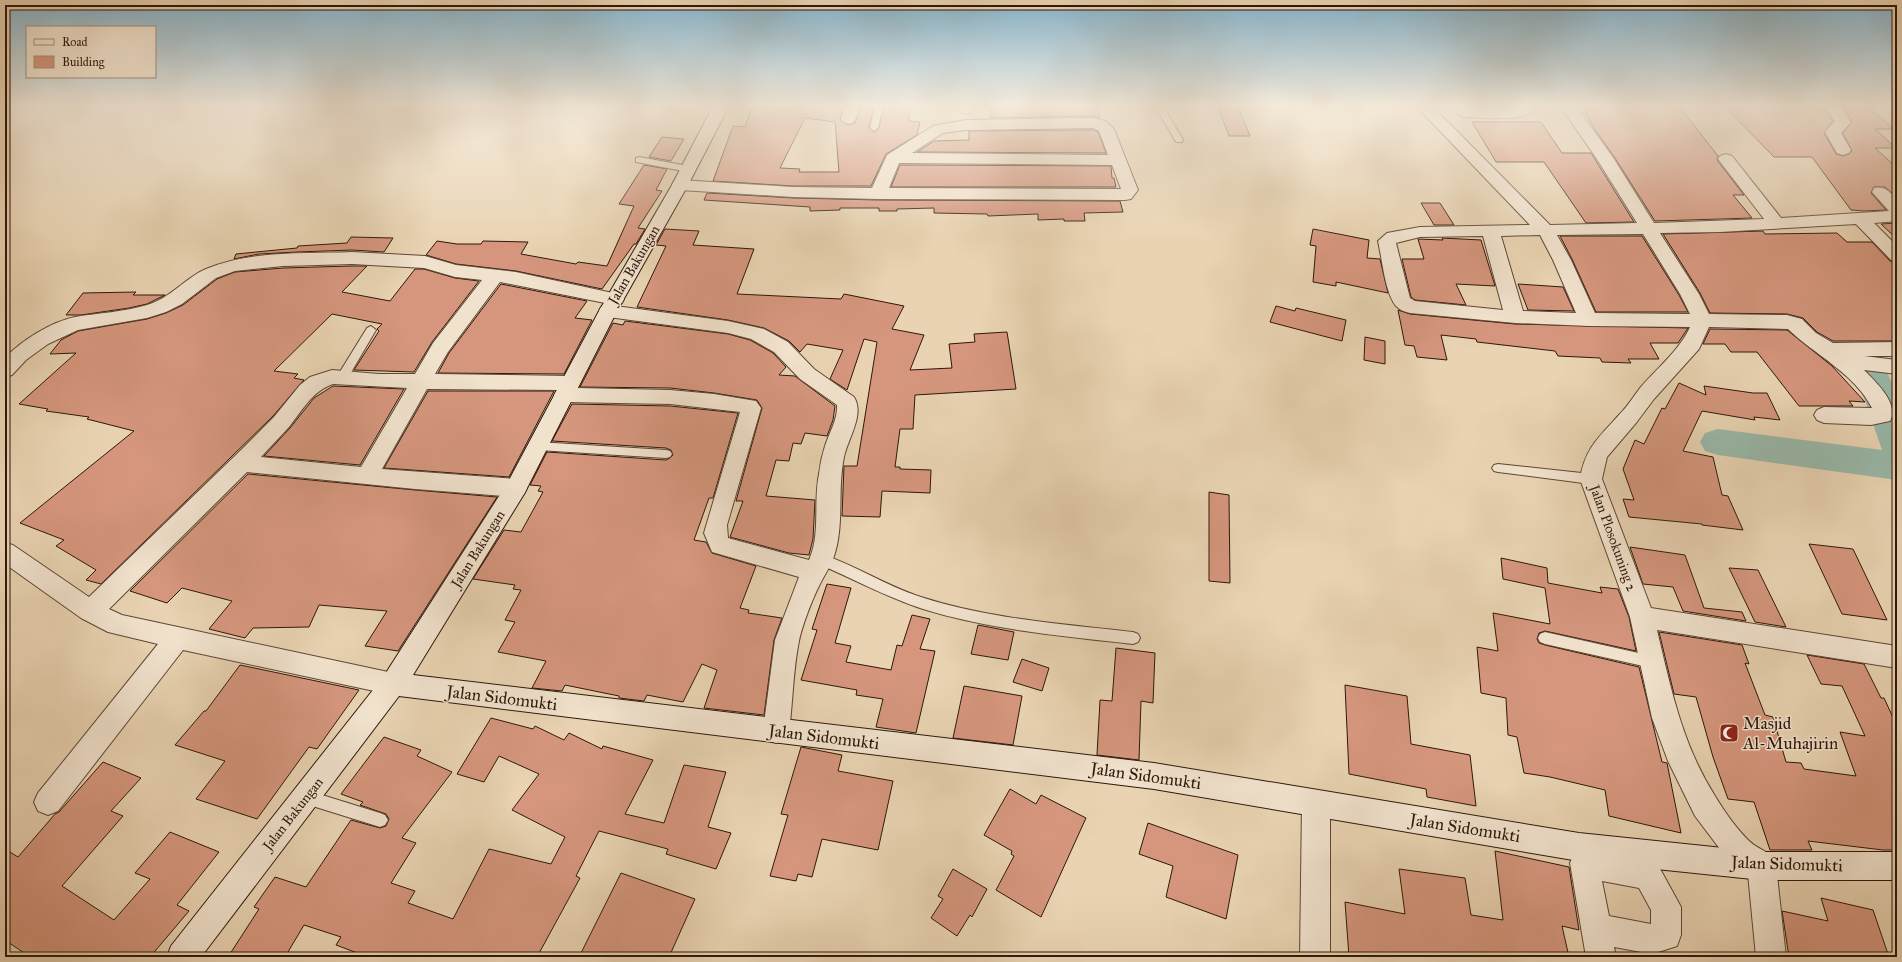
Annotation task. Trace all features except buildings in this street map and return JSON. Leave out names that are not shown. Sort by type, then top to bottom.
[{"type":"street","name":"Jalan Bakungan","points":[[182,957],[393,684],[516,488],[611,305],[698,151]]},
{"type":"street","points":[[878,194],[893,158],[904,151]]},
{"type":"street","points":[[684,177],[793,192],[878,194],[1125,195],[1130,190],[1114,151]]},
{"type":"street","points":[[1468,151],[1546,231],[1562,260],[1589,320]]},
{"type":"street","points":[[1600,151],[1651,229],[1662,251],[1697,305],[1702,322]]},
{"type":"street","points":[[893,158],[1117,160]]},
{"type":"street","points":[[1726,159],[1776,224]]},
{"type":"street","points":[[1880,192],[1897,210]]},
{"type":"street","points":[[1824,415],[1867,417],[1882,416],[1881,405],[1876,397],[1856,375],[1835,355],[1809,338],[1790,321],[1702,322],[1589,320],[1515,317],[1410,307],[1403,302],[1399,295],[1387,241],[1393,237],[1420,232],[1651,229],[1776,224],[1897,216]]},
{"type":"street","points":[[1860,218],[1897,256]]},
{"type":"street","points":[[1491,232],[1515,317]]},
{"type":"street","points":[[5,370],[19,355],[41,339],[74,324],[147,312],[175,300],[210,274],[231,266],[284,260],[379,258],[425,262],[455,271],[516,278],[611,305],[728,327],[757,334],[781,347],[806,374],[847,402],[848,413],[834,448],[829,476],[828,522],[817,565],[806,587],[788,640],[776,731]]},
{"type":"street","points":[[368,475],[419,382],[440,348],[496,275]]},
{"type":"street","name":"Jalan Plosokuning 2","points":[[1702,322],[1692,344],[1646,394],[1625,422],[1598,453],[1593,466],[1591,479],[1642,617],[1664,718],[1682,762],[1705,806],[1739,851],[1762,866]]},
{"type":"street","points":[[1835,355],[1895,364]]},
{"type":"street","points":[[90,611],[130,575],[243,462],[281,422],[313,384],[332,377],[567,389],[714,400],[749,406],[751,408],[749,417],[716,525],[717,540],[720,545],[817,565]]},
{"type":"street","points":[[243,462],[516,488]]},
{"type":"street","name":"Jalan Sidomukti","points":[[5,552],[90,611],[117,625],[393,684],[1154,776],[1580,846],[1762,866],[1897,866]]},
{"type":"street","points":[[1642,617],[1897,658]]},
{"type":"street","points":[[48,802],[178,638]]},
{"type":"street","points":[[1315,957],[1316,803]]},
{"type":"street","points":[[1762,866],[1772,957]]},
{"type":"lane","points":[[640,160],[684,177]]},
{"type":"lane","points":[[342,378],[371,330]]},
{"type":"lane","points":[[538,446],[666,454]]},
{"type":"lane","points":[[1498,468],[1591,479]]},
{"type":"lane","points":[[817,565],[940,608],[992,619],[1062,630],[1133,638]]},
{"type":"lane","points":[[1545,638],[1652,662]]},
{"type":"lane","points":[[306,797],[380,820]]},
{"type":"waterway","points":[[1875,380],[1897,445]]},
{"type":"waterway","points":[[1718,442],[1897,466]]},
{"type":"place","name":"Masjid Al-Muhajirin","points":[[1729,733]]}]
